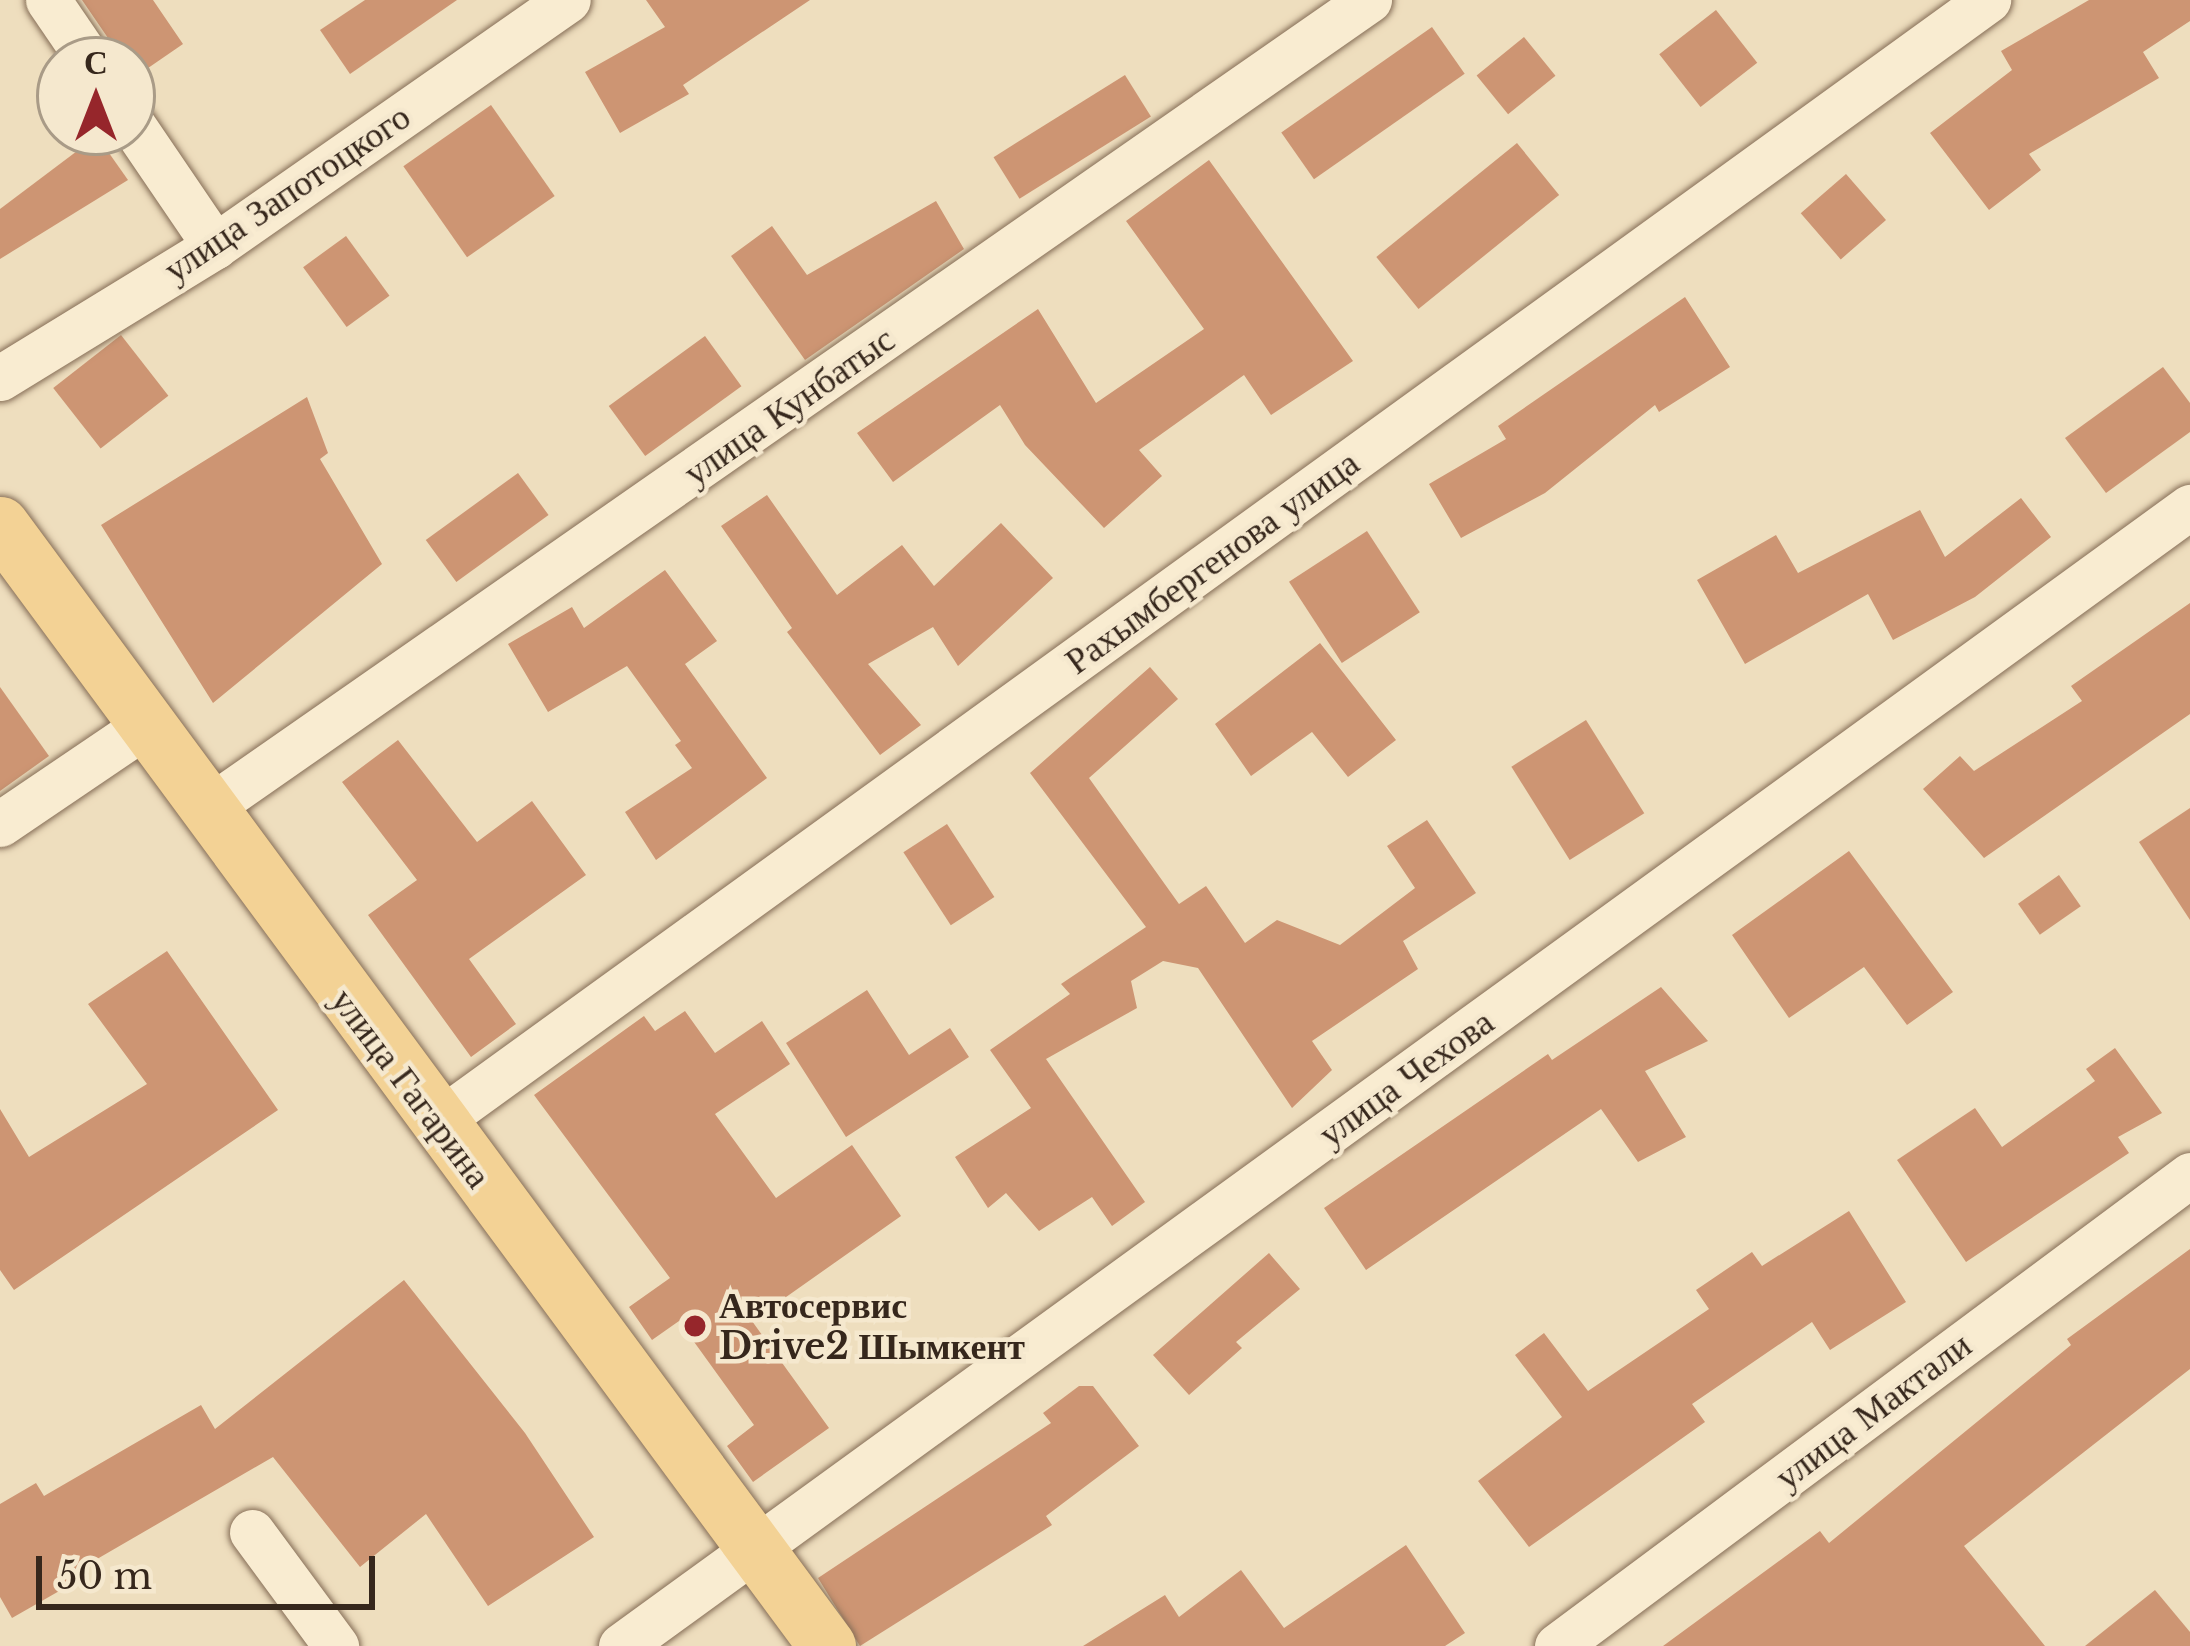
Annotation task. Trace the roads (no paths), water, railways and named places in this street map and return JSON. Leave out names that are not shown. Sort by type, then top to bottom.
[{"type":"main road","name":"улица Гагарина","points":[[0,525],[436,1124],[760,1549],[827,1646]]},
{"type":"street","points":[[48,0],[73,36]]},
{"type":"street","name":"улица Запотоцкого","points":[[0,378],[215,246],[568,0]]},
{"type":"street","name":"улица Кунбатыс","points":[[207,809],[1369,0]]},
{"type":"street","name":"Рахымбергенова улица","points":[[436,1124],[1988,0]]},
{"type":"street","points":[[154,156],[215,246]]},
{"type":"street","name":"улица Чехова","points":[[621,1646],[2190,507]]},
{"type":"street","points":[[0,824],[146,725]]},
{"type":"street","name":"улица Мактали","points":[[1557,1646],[2190,1175]]},
{"type":"street","points":[[252,1532],[336,1646]]},
{"type":"place","name":"Автосервис Drive2 Шымкент","points":[[695,1326]]}]
